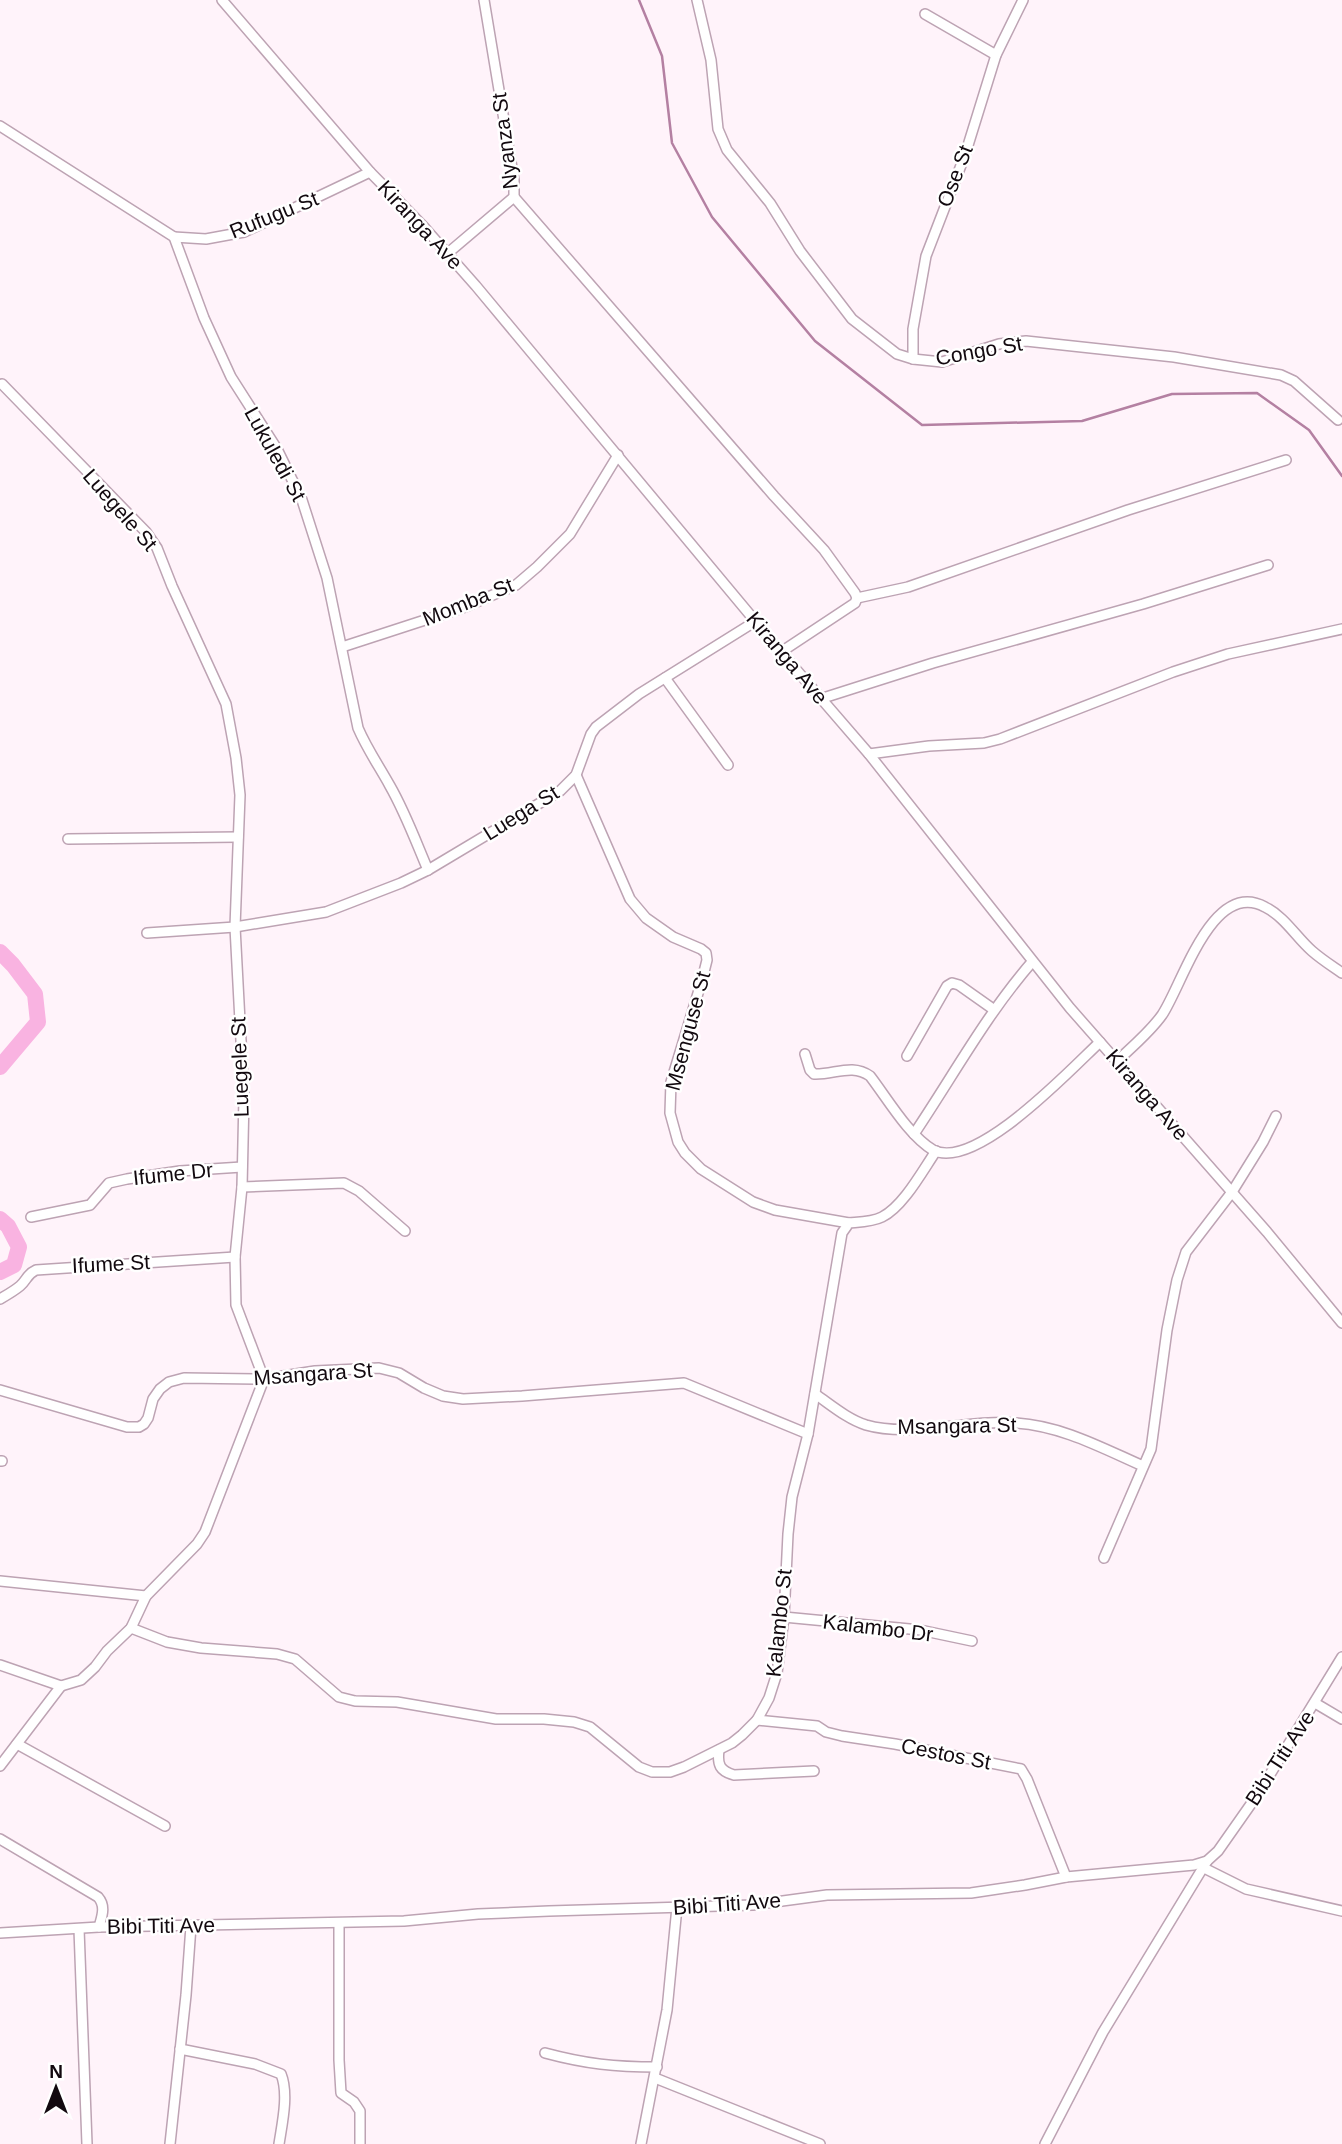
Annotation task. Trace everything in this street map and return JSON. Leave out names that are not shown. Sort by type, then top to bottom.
[{"type":"street","name":"Kiranga Ave","points":[[222,0],[370,172],[448,253],[869,754],[1032,962],[1342,1323]]},
{"type":"street","name":"Nyanza St","points":[[448,253],[514,197],[514,180],[484,0]]},
{"type":"street","name":"Congo St","points":[[697,0],[710,60],[718,129],[727,150],[769,203],[800,251],[852,319],[897,354],[913,359],[942,362],[999,344],[1026,341],[1174,358],[1281,375],[1294,381],[1338,420]]},
{"type":"street","name":"Ose St","points":[[913,359],[913,328],[926,256],[965,155],[996,55],[1023,0]]},
{"type":"street","points":[[925,14],[996,55]]},
{"type":"street","points":[[0,126],[174,237]]},
{"type":"street","name":"Rufugu St","points":[[174,237],[206,239],[244,232],[370,172]]},
{"type":"street","points":[[514,197],[824,550],[849,581],[857,598]]},
{"type":"street","name":"Lukuledi St","points":[[174,237],[204,318],[230,377],[277,449],[302,500],[327,578],[359,728],[366,748],[391,787],[410,826],[428,870]]},
{"type":"street","name":"Luegele St","points":[[2,384],[146,533],[157,548],[226,704],[240,795],[234,927],[244,1097],[242,1187],[235,1257],[236,1305],[264,1380]]},
{"type":"street","name":"Momba St","points":[[342,647],[465,607],[516,585],[570,534],[618,455]]},
{"type":"street","points":[[857,598],[908,587],[1128,510],[1286,460]]},
{"type":"street","points":[[820,698],[1268,565]]},
{"type":"street","points":[[781,652],[855,603],[857,598]]},
{"type":"street","name":"Luega St","points":[[147,933],[234,927],[326,912],[428,870],[560,791],[576,775],[596,727],[639,694],[756,621]]},
{"type":"street","points":[[869,754],[929,746],[984,743],[1000,739],[1173,672],[1228,654],[1342,629]]},
{"type":"street","points":[[665,678],[728,765]]},
{"type":"street","name":"Msenguse St","points":[[576,775],[630,899],[646,918],[673,937],[706,953],[702,980],[671,1082],[670,1113],[678,1142],[701,1168],[753,1202],[775,1210],[849,1223]]},
{"type":"street","points":[[68,839],[238,836]]},
{"type":"street","points":[[1117,1061],[1162,1015],[1215,918],[1233,906],[1248,903],[1263,905],[1281,918],[1312,952],[1342,973]]},
{"type":"street","points":[[914,1134],[993,1009],[1032,962]]},
{"type":"street","points":[[907,1056],[947,986],[952,983],[993,1009]]},
{"type":"street","points":[[806,1054],[810,1070],[814,1074],[858,1069],[863,1071],[870,1076],[922,1142],[936,1152],[961,1151],[985,1141],[1022,1114],[1100,1042]]},
{"type":"street","points":[[1104,1558],[1152,1449],[1167,1330],[1177,1280],[1186,1252],[1232,1192],[1264,1142],[1276,1116]]},
{"type":"street","points":[[849,1223],[866,1222],[893,1209],[936,1152]]},
{"type":"street","name":"Ifume Dr","points":[[31,1217],[90,1205],[105,1186],[118,1181],[180,1171],[242,1167]]},
{"type":"street","points":[[242,1187],[344,1183],[359,1191],[405,1231]]},
{"type":"street","name":"Kalambo St","points":[[131,1628],[167,1642],[201,1648],[277,1654],[295,1659],[339,1697],[348,1699],[397,1702],[495,1718],[574,1722],[590,1727],[639,1768],[652,1772],[670,1772],[719,1750],[742,1735],[757,1720],[769,1698],[777,1673],[784,1617],[792,1497],[808,1434],[839,1243],[844,1228],[849,1223]]},
{"type":"street","name":"Ifume St","points":[[0,1299],[19,1288],[36,1269],[235,1257]]},
{"type":"street","name":"Msangara St","points":[[0,1390],[127,1427],[139,1427],[148,1418],[153,1399],[160,1389],[169,1382],[184,1378],[264,1380],[315,1371],[379,1368],[399,1373],[443,1396],[463,1399],[684,1382],[808,1434]]},
{"type":"street","points":[[0,1766],[61,1686],[80,1680],[95,1667],[131,1628],[146,1596],[197,1544],[205,1532],[264,1380]]},
{"type":"street","name":"Msangara St","points":[[815,1394],[865,1424],[885,1428],[920,1429],[1016,1423],[1053,1428],[1143,1466]]},
{"type":"street","points":[[0,1581],[146,1596]]},
{"type":"street","name":"Kalambo Dr","points":[[784,1617],[920,1630],[972,1642]]},
{"type":"street","name":"Bibi Titi Ave","points":[[0,1933],[99,1927],[404,1922],[478,1914],[753,1905],[827,1895],[971,1893],[1066,1877],[1205,1864],[1258,1794],[1342,1657]]},
{"type":"street","points":[[0,1665],[61,1686]]},
{"type":"street","points":[[1315,1703],[1342,1719]]},
{"type":"street","name":"Cestos St","points":[[757,1720],[817,1726],[826,1732],[842,1736],[1021,1769],[1066,1877]]},
{"type":"street","points":[[16,1744],[164,1826]]},
{"type":"street","points":[[719,1750],[719,1767],[725,1773],[734,1775],[814,1771]]},
{"type":"street","points":[[0,1839],[98,1897],[103,1903],[99,1927]]},
{"type":"street","points":[[1045,2144],[1103,2032],[1205,1864],[1246,1889],[1342,1911]]},
{"type":"street","points":[[641,2144],[667,2010],[677,1907]]},
{"type":"street","points":[[339,1923],[341,2093],[354,2102],[360,2111],[360,2144]]},
{"type":"street","points":[[170,2144],[191,1926]]},
{"type":"street","points":[[79,1928],[87,2144]]},
{"type":"street","points":[[180,2049],[255,2064],[281,2074],[284,2094],[279,2144]]},
{"type":"street","points":[[545,2053],[579,2062],[616,2067],[657,2067]]},
{"type":"street","points":[[655,2078],[820,2144]]},
{"type":"waterway","points":[[639,0],[662,56],[672,143],[712,217],[815,341],[922,425],[1082,421],[1172,394],[1257,393],[1309,430],[1342,476]]},
{"type":"waterway","points":[[0,952],[35,994],[38,1022],[0,1067]]},
{"type":"waterway","points":[[0,1219],[8,1226],[19,1247],[14,1265],[0,1272]]}]
